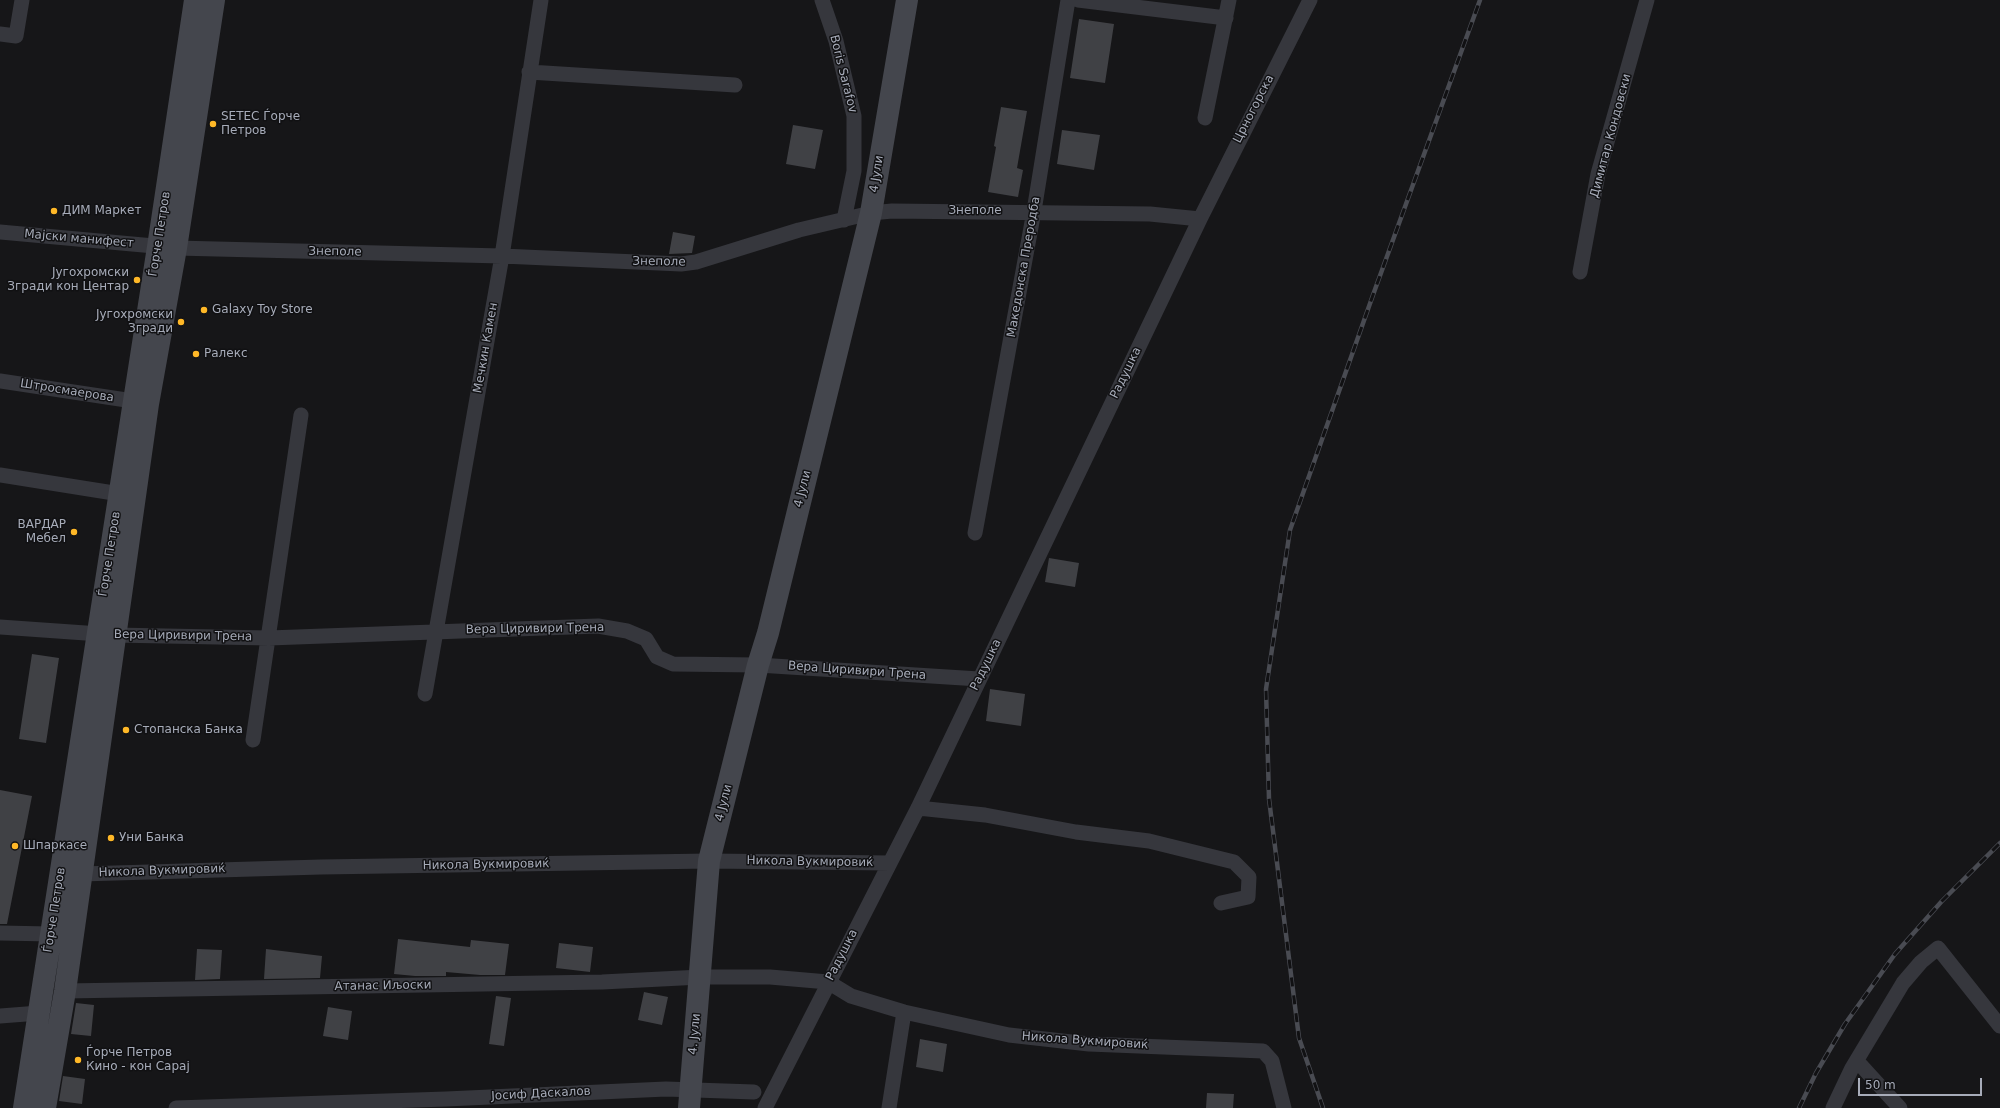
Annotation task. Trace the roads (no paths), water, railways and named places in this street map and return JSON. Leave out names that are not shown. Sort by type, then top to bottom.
[{"type":"street","points":[[0,34],[16,36],[22,0]]},
{"type":"street","name":"Ѓорче Петров","points":[[24,1108],[51,934],[148,404],[195,0]]},
{"type":"street","name":"Ѓорче Петров","points":[[45,1108],[81,874],[120,494],[133,402],[167,248],[214,0]]},
{"type":"street","name":"Мечкин Камен","points":[[425,694],[502,256],[541,0]]},
{"type":"street","name":"Boris Sarafov","points":[[822,0],[836,42],[854,116],[854,171],[844,220]]},
{"type":"street","name":"4 Јули","points":[[701,977],[709,861],[758,664],[768,633],[871,213],[907,0]]},
{"type":"street","name":"Македонска Преродба","points":[[975,532],[1034,211],[1068,0]]},
{"type":"street","points":[[1078,0],[1226,18]]},
{"type":"street","points":[[1205,118],[1229,0]]},
{"type":"street","name":"Црногорска","points":[[1200,218],[1310,0]]},
{"type":"street","name":"Димитар Кондовски","points":[[1580,272],[1598,174],[1647,0]]},
{"type":"street","points":[[529,72],[735,85]]},
{"type":"street","name":"Знеполе","points":[[167,248],[502,256],[681,264],[696,262],[799,230],[871,213],[892,211],[1034,211],[1150,214],[1200,218]]},
{"type":"street","name":"Радушка","points":[[765,1108],[918,808],[1200,218]]},
{"type":"street","name":"Мајски манифест","points":[[0,232],[167,248]]},
{"type":"street","name":"Штросмаерова","points":[[0,381],[133,402]]},
{"type":"street","name":"Вера Циривири Трена","points":[[253,740],[301,415]]},
{"type":"street","points":[[0,474],[120,494]]},
{"type":"street","name":"Вера Циривири Трена","points":[[0,627],[106,634],[269,638],[598,626],[627,631],[646,639],[657,656],[673,664],[758,664],[979,679]]},
{"type":"street","points":[[918,808],[985,815],[1076,832],[1149,841],[1234,862],[1249,877],[1248,897],[1221,903]]},
{"type":"street","name":"Никола Вукмировиќ","points":[[81,874],[321,867],[709,861],[890,863]]},
{"type":"street","points":[[0,933],[51,934]]},
{"type":"street","points":[[1833,1108],[1857,1061],[1903,983],[1921,962],[1938,948],[2000,1026]]},
{"type":"street","name":"Никола Вукмировиќ","points":[[701,977],[770,977],[828,982],[851,996],[904,1012],[1009,1035],[1089,1044],[1263,1052],[1272,1061],[1284,1108]]},
{"type":"street","name":"Aтанас Иљоски","points":[[64,991],[594,982],[701,977]]},
{"type":"street","name":"4. Јули","points":[[690,1099],[701,977]]},
{"type":"street","points":[[889,1108],[904,1012]]},
{"type":"street","points":[[0,1016],[39,1013]]},
{"type":"street","points":[[1857,1061],[1900,1108]]},
{"type":"street","name":"Јосиф Даскалов","points":[[176,1108],[446,1099],[666,1089],[690,1099],[754,1092]]},
{"type":"railway","points":[[1323,1108],[1299,1038],[1269,799],[1266,689],[1290,530],[1480,0]]},
{"type":"railway","points":[[1799,1108],[1816,1073],[1845,1024],[1895,954],[1942,901],[2000,843]]},
{"type":"place","name":"SETEC Ѓорче Петров","points":[[213,124]]},
{"type":"place","name":"ДИМ Маркет","points":[[54,211]]},
{"type":"place","name":"Југохромски Згради кон Центар","points":[[137,280]]},
{"type":"place","name":"Galaxy Toy Store","points":[[204,310]]},
{"type":"place","name":"Југохромски Згради","points":[[181,322]]},
{"type":"place","name":"Ралекс","points":[[196,354]]},
{"type":"place","name":"ВАРДАР Мебел","points":[[74,532]]},
{"type":"place","name":"Стопанска Банка","points":[[126,730]]},
{"type":"place","name":"Уни Банка","points":[[111,838]]},
{"type":"place","name":"Шпаркасе","points":[[15,846]]},
{"type":"place","name":"Ѓорче Петров Кино - кон Сарај","points":[[78,1060]]}]
